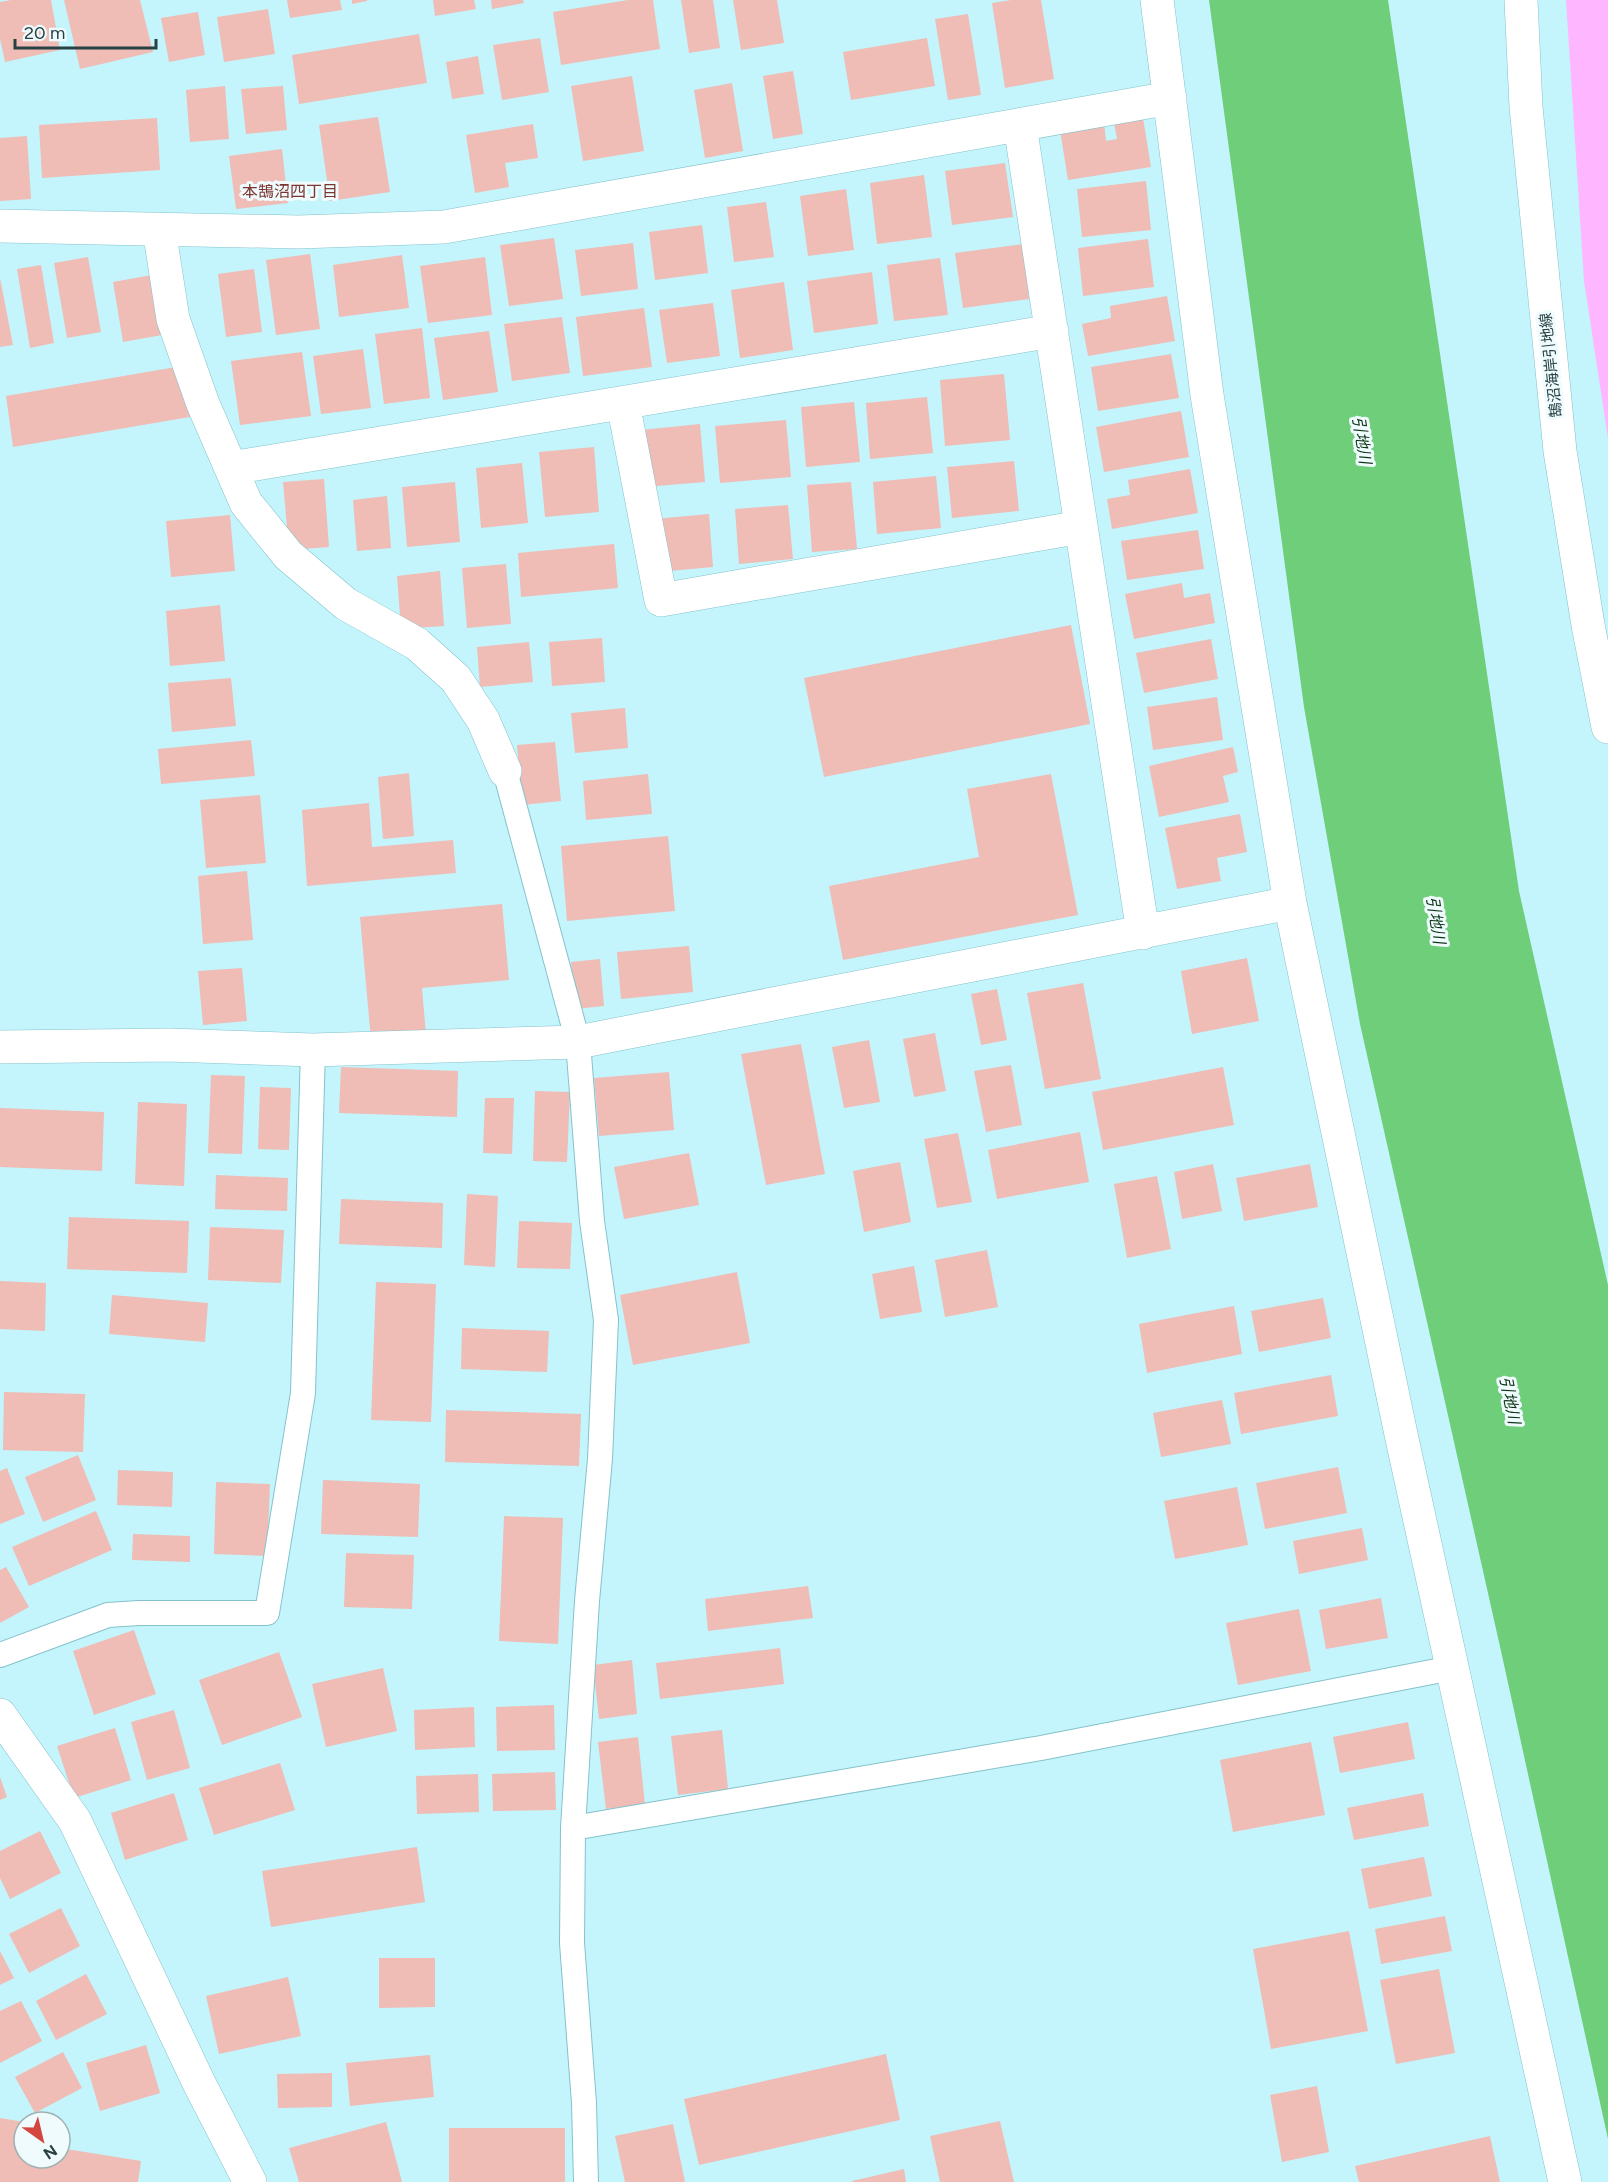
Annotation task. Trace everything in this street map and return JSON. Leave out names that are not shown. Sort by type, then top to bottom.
[{"type":"street","points":[[1156,0],[1207,395],[1290,903],[1402,1439],[1565,2182]]},
{"type":"street","name":"鵠沼海岸引地線","points":[[1521,0],[1526,108],[1560,451],[1588,625],[1608,728]]},
{"type":"street","points":[[0,226],[299,232],[444,227],[1170,98]]},
{"type":"street","points":[[1020,125],[1143,933]]},
{"type":"street","points":[[159,229],[173,319],[203,404],[246,503],[288,555],[346,604],[417,644],[456,679],[483,720],[505,771]]},
{"type":"street","points":[[231,468],[1052,331]]},
{"type":"street","points":[[623,403],[661,600],[1081,527]]},
{"type":"street","points":[[0,1047],[169,1045],[313,1050],[578,1042],[1290,903]]},
{"type":"street","points":[[0,1715],[75,1821],[199,2083],[250,2182]]},
{"type":"lane","points":[[505,771],[578,1042],[592,1221],[606,1320],[600,1459],[587,1601],[573,1828],[572,1943],[584,2103],[586,2182]]},
{"type":"lane","points":[[0,1655],[108,1615],[267,1612],[303,1393],[313,1050]]},
{"type":"lane","points":[[573,1828],[1041,1748],[1452,1668]]},
{"type":"shaded area","points":[[1566,0],[1608,0],[1608,438],[1584,281]]},
{"type":"water","name":"引地川","points":[[1209,0],[1388,0],[1519,891],[1608,1285],[1608,2139],[1360,1024],[1304,707]]},
{"type":"building","points":[[51,0],[60,50],[5,62],[0,39],[0,2]]},
{"type":"building","points":[[64,0],[140,0],[153,52],[80,69]]},
{"type":"building","points":[[287,0],[340,0],[342,10],[290,18]]},
{"type":"building","points":[[352,0],[367,0],[367,1],[352,4]]},
{"type":"building","points":[[433,0],[474,0],[476,9],[435,16]]},
{"type":"building","points":[[491,0],[523,0],[524,3],[492,9]]},
{"type":"building","points":[[628,0],[653,0],[660,49],[561,65],[553,12]]},
{"type":"building","points":[[681,0],[713,0],[720,48],[689,53]]},
{"type":"building","points":[[733,0],[777,0],[784,43],[741,50]]},
{"type":"building","points":[[1011,0],[1041,0],[1054,79],[1005,88],[992,3]]},
{"type":"building","points":[[268,9],[275,54],[224,62],[217,17]]},
{"type":"building","points":[[198,12],[205,55],[169,62],[161,18]]},
{"type":"building","points":[[968,14],[981,95],[948,100],[935,19]]},
{"type":"building","points":[[419,34],[427,83],[299,104],[292,55]]},
{"type":"building","points":[[540,38],[549,92],[502,100],[493,45]]},
{"type":"building","points":[[927,38],[935,86],[851,100],[843,52]]},
{"type":"building","points":[[478,56],[484,94],[452,99],[446,62]]},
{"type":"building","points":[[793,71],[803,134],[773,139],[763,76]]},
{"type":"building","points":[[632,76],[644,151],[583,161],[571,86]]},
{"type":"building","points":[[732,83],[743,151],[705,158],[694,90]]},
{"type":"building","points":[[225,86],[229,139],[190,142],[186,90]]},
{"type":"building","points":[[283,86],[287,130],[246,134],[241,89]]},
{"type":"building","points":[[378,117],[390,192],[330,201],[319,125]]},
{"type":"building","points":[[157,118],[160,170],[42,178],[39,125]]},
{"type":"building","points":[[1143,118],[1151,167],[1068,180],[1060,130],[1104,123],[1106,141],[1117,139],[1114,123]]},
{"type":"building","points":[[533,124],[538,158],[505,163],[509,187],[475,193],[466,135]]},
{"type":"building","points":[[27,136],[31,199],[0,201],[0,138]]},
{"type":"building","points":[[282,149],[288,203],[236,209],[229,156]]},
{"type":"building","points":[[1005,163],[1013,217],[952,225],[945,171]]},
{"type":"building","points":[[924,175],[932,237],[877,244],[870,183]]},
{"type":"building","points":[[1146,181],[1151,230],[1082,237],[1077,189]]},
{"type":"building","points":[[846,189],[854,250],[808,256],[800,196]]},
{"type":"building","points":[[766,202],[774,257],[734,262],[727,207]]},
{"type":"building","points":[[702,225],[708,273],[655,280],[649,232]]},
{"type":"building","points":[[554,238],[563,299],[509,306],[500,245]]},
{"type":"building","points":[[1148,239],[1154,287],[1083,296],[1078,248]]},
{"type":"building","points":[[633,243],[638,289],[581,296],[575,250]]},
{"type":"building","points":[[1023,244],[1029,299],[963,308],[955,253]]},
{"type":"building","points":[[310,254],[320,329],[276,335],[266,260]]},
{"type":"building","points":[[402,255],[409,308],[339,317],[333,265]]},
{"type":"building","points":[[88,257],[101,332],[67,338],[54,263]]},
{"type":"building","points":[[485,257],[492,315],[428,323],[420,266]]},
{"type":"building","points":[[940,258],[948,315],[894,321],[887,265]]},
{"type":"building","points":[[41,265],[54,343],[30,348],[17,269]]},
{"type":"building","points":[[254,269],[262,332],[226,337],[218,274]]},
{"type":"building","points":[[872,272],[878,324],[814,333],[807,281]]},
{"type":"building","points":[[152,275],[162,335],[123,342],[113,282]]},
{"type":"building","points":[[0,278],[13,345],[0,347]]},
{"type":"building","points":[[784,282],[793,350],[740,358],[731,290]]},
{"type":"building","points":[[1167,296],[1175,341],[1088,356],[1082,324],[1111,318],[1110,306]]},
{"type":"building","points":[[713,303],[720,356],[667,363],[659,310]]},
{"type":"building","points":[[644,308],[652,367],[583,376],[576,317]]},
{"type":"building","points":[[562,317],[570,373],[512,381],[504,324]]},
{"type":"building","points":[[422,328],[430,398],[384,404],[375,334]]},
{"type":"building","points":[[489,331],[498,392],[443,400],[434,338]]},
{"type":"building","points":[[363,349],[371,408],[321,414],[313,356]]},
{"type":"building","points":[[302,352],[311,416],[240,425],[231,361]]},
{"type":"building","points":[[1171,354],[1179,398],[1098,411],[1091,367]]},
{"type":"building","points":[[182,366],[190,417],[13,447],[6,396]]},
{"type":"building","points":[[1004,374],[1010,440],[945,446],[940,380]]},
{"type":"building","points":[[927,397],[933,453],[870,459],[866,403]]},
{"type":"building","points":[[854,402],[860,462],[806,467],[801,407]]},
{"type":"building","points":[[1181,411],[1189,457],[1104,472],[1096,427]]},
{"type":"building","points":[[786,420],[791,477],[720,483],[715,426]]},
{"type":"building","points":[[700,424],[705,482],[645,487],[641,430]]},
{"type":"building","points":[[594,447],[599,512],[545,517],[539,452]]},
{"type":"building","points":[[1014,461],[1019,511],[952,518],[947,467]]},
{"type":"building","points":[[522,463],[528,523],[481,528],[476,468]]},
{"type":"building","points":[[1190,469],[1198,513],[1112,529],[1107,499],[1130,495],[1128,480]]},
{"type":"building","points":[[936,476],[941,528],[877,534],[873,482]]},
{"type":"building","points":[[324,479],[329,547],[289,550],[283,482]]},
{"type":"building","points":[[455,482],[460,542],[407,547],[402,487]]},
{"type":"building","points":[[851,482],[857,549],[812,552],[807,485]]},
{"type":"building","points":[[387,496],[391,548],[357,551],[353,500]]},
{"type":"building","points":[[788,505],[793,559],[739,564],[735,509]]},
{"type":"building","points":[[709,514],[713,567],[659,572],[654,519]]},
{"type":"building","points":[[230,515],[235,571],[171,577],[166,521]]},
{"type":"building","points":[[1198,530],[1204,569],[1127,580],[1121,541]]},
{"type":"building","points":[[614,544],[618,588],[521,597],[518,553]]},
{"type":"building","points":[[506,564],[511,624],[467,628],[462,568]]},
{"type":"building","points":[[440,571],[444,626],[401,629],[397,576]]},
{"type":"building","points":[[1182,583],[1184,598],[1210,593],[1215,623],[1134,639],[1125,594]]},
{"type":"building","points":[[220,605],[225,661],[170,666],[166,611]]},
{"type":"building","points":[[1071,625],[1090,724],[824,777],[804,678]]},
{"type":"building","points":[[602,638],[605,682],[552,686],[549,642]]},
{"type":"building","points":[[1211,639],[1218,679],[1144,693],[1136,653]]},
{"type":"building","points":[[529,642],[533,682],[480,687],[477,647]]},
{"type":"building","points":[[231,678],[236,726],[172,732],[168,683]]},
{"type":"building","points":[[1217,697],[1223,740],[1153,750],[1147,707]]},
{"type":"building","points":[[625,708],[628,748],[575,753],[571,713]]},
{"type":"building","points":[[251,740],[255,776],[161,784],[158,749]]},
{"type":"building","points":[[555,742],[561,801],[522,805],[517,745]]},
{"type":"building","points":[[1233,747],[1238,772],[1223,776],[1229,802],[1159,817],[1149,766]]},
{"type":"building","points":[[409,773],[414,836],[383,839],[378,777]]},
{"type":"building","points":[[648,774],[652,814],[586,820],[583,781]]},
{"type":"building","points":[[1051,774],[1078,915],[843,960],[829,886],[979,857],[967,789]]},
{"type":"building","points":[[260,795],[266,863],[206,868],[200,800]]},
{"type":"building","points":[[369,803],[372,847],[453,840],[456,873],[307,886],[302,810]]},
{"type":"building","points":[[1240,814],[1247,852],[1217,858],[1221,881],[1177,889],[1165,828]]},
{"type":"building","points":[[668,836],[675,911],[567,921],[561,846]]},
{"type":"building","points":[[247,871],[253,940],[203,944],[198,876]]},
{"type":"building","points":[[502,904],[509,980],[422,988],[426,1035],[371,1040],[360,917]]},
{"type":"building","points":[[689,946],[693,992],[621,999],[617,952]]},
{"type":"building","points":[[1247,958],[1259,1021],[1192,1034],[1181,971]]},
{"type":"building","points":[[600,959],[604,1006],[575,1009],[571,962]]},
{"type":"building","points":[[242,968],[247,1021],[203,1025],[198,971]]},
{"type":"building","points":[[1083,983],[1101,1079],[1045,1089],[1027,993]]},
{"type":"building","points":[[997,989],[1007,1040],[981,1045],[971,994]]},
{"type":"building","points":[[935,1033],[946,1091],[914,1097],[903,1039]]},
{"type":"building","points":[[869,1040],[880,1102],[844,1108],[832,1047]]},
{"type":"building","points":[[801,1044],[825,1174],[766,1185],[741,1054]]},
{"type":"building","points":[[1011,1065],[1022,1125],[986,1132],[974,1071]]},
{"type":"building","points":[[341,1067],[458,1071],[457,1117],[339,1113]]},
{"type":"building","points":[[1223,1067],[1234,1125],[1103,1150],[1092,1092]]},
{"type":"building","points":[[669,1072],[674,1130],[599,1136],[594,1078]]},
{"type":"building","points":[[211,1075],[245,1076],[242,1154],[208,1153]]},
{"type":"building","points":[[260,1087],[291,1088],[289,1150],[258,1149]]},
{"type":"building","points":[[535,1091],[570,1092],[567,1162],[533,1161]]},
{"type":"building","points":[[485,1098],[514,1098],[512,1154],[483,1153]]},
{"type":"building","points":[[138,1102],[187,1104],[184,1186],[135,1184]]},
{"type":"building","points":[[0,1108],[104,1112],[102,1171],[0,1167]]},
{"type":"building","points":[[1080,1132],[1089,1182],[997,1199],[988,1150]]},
{"type":"building","points":[[958,1133],[972,1202],[937,1208],[924,1139]]},
{"type":"building","points":[[689,1153],[699,1205],[624,1219],[614,1167]]},
{"type":"building","points":[[900,1162],[911,1222],[864,1232],[853,1171]]},
{"type":"building","points":[[1213,1164],[1222,1211],[1182,1219],[1174,1172]]},
{"type":"building","points":[[1310,1164],[1318,1207],[1244,1221],[1236,1178]]},
{"type":"building","points":[[216,1175],[288,1178],[287,1211],[215,1209]]},
{"type":"building","points":[[1157,1176],[1171,1249],[1127,1258],[1114,1184]]},
{"type":"building","points":[[467,1194],[498,1196],[495,1267],[464,1265]]},
{"type":"building","points":[[341,1199],[443,1203],[442,1248],[339,1244]]},
{"type":"building","points":[[69,1217],[189,1221],[187,1273],[67,1269]]},
{"type":"building","points":[[519,1221],[572,1223],[570,1269],[517,1268]]},
{"type":"building","points":[[210,1227],[284,1230],[281,1283],[208,1280]]},
{"type":"building","points":[[987,1250],[998,1307],[945,1317],[935,1260]]},
{"type":"building","points":[[914,1266],[922,1312],[880,1319],[872,1274]]},
{"type":"building","points":[[737,1272],[750,1343],[633,1365],[620,1295]]},
{"type":"building","points":[[0,1281],[46,1283],[45,1331],[0,1329]]},
{"type":"building","points":[[376,1282],[436,1284],[431,1422],[371,1420]]},
{"type":"building","points":[[112,1295],[208,1303],[205,1342],[109,1334]]},
{"type":"building","points":[[1323,1298],[1331,1338],[1259,1352],[1251,1311]]},
{"type":"building","points":[[1234,1306],[1242,1354],[1147,1373],[1139,1324]]},
{"type":"building","points":[[462,1328],[549,1331],[547,1372],[461,1369]]},
{"type":"building","points":[[1331,1375],[1338,1416],[1241,1434],[1234,1393]]},
{"type":"building","points":[[4,1392],[85,1394],[83,1452],[3,1450]]},
{"type":"building","points":[[1222,1400],[1231,1444],[1161,1457],[1153,1413]]},
{"type":"building","points":[[446,1410],[581,1414],[579,1466],[445,1462]]},
{"type":"building","points":[[78,1455],[96,1500],[43,1522],[25,1477]]},
{"type":"building","points":[[1338,1467],[1347,1513],[1265,1529],[1256,1483]]},
{"type":"building","points":[[7,1468],[25,1514],[0,1524],[0,1471]]},
{"type":"building","points":[[118,1470],[173,1472],[172,1507],[117,1505]]},
{"type":"building","points":[[323,1480],[420,1484],[418,1537],[321,1534]]},
{"type":"building","points":[[216,1482],[270,1484],[267,1556],[214,1554]]},
{"type":"building","points":[[1237,1487],[1248,1545],[1175,1559],[1164,1501]]},
{"type":"building","points":[[96,1511],[112,1550],[29,1586],[12,1547]]},
{"type":"building","points":[[504,1516],[563,1518],[558,1644],[499,1641]]},
{"type":"building","points":[[1362,1528],[1368,1560],[1299,1574],[1293,1541]]},
{"type":"building","points":[[133,1534],[190,1536],[190,1562],[132,1560]]},
{"type":"building","points":[[346,1553],[414,1555],[412,1609],[344,1607]]},
{"type":"building","points":[[6,1567],[29,1607],[0,1623],[0,1570]]},
{"type":"building","points":[[808,1586],[813,1618],[708,1631],[705,1599]]},
{"type":"building","points":[[1381,1598],[1388,1638],[1326,1649],[1319,1610]]},
{"type":"building","points":[[1299,1609],[1311,1671],[1238,1685],[1226,1623]]},
{"type":"building","points":[[134,1630],[156,1694],[94,1715],[73,1651]]},
{"type":"building","points":[[780,1648],[784,1684],[660,1699],[656,1663]]},
{"type":"building","points":[[279,1652],[302,1717],[222,1745],[199,1680]]},
{"type":"building","points":[[632,1660],[637,1714],[599,1719],[593,1665]]},
{"type":"building","points":[[383,1668],[397,1731],[326,1747],[312,1684]]},
{"type":"building","points":[[554,1705],[555,1750],[497,1751],[496,1707]]},
{"type":"building","points":[[474,1707],[475,1747],[415,1750],[414,1710]]},
{"type":"building","points":[[174,1710],[190,1768],[147,1780],[131,1722]]},
{"type":"building","points":[[1408,1722],[1415,1759],[1340,1773],[1333,1737]]},
{"type":"building","points":[[115,1728],[131,1780],[74,1798],[57,1746]]},
{"type":"building","points":[[722,1730],[728,1789],[678,1795],[671,1736]]},
{"type":"building","points":[[638,1737],[645,1805],[606,1809],[598,1742]]},
{"type":"building","points":[[1311,1742],[1325,1815],[1233,1832],[1220,1760]]},
{"type":"building","points":[[280,1763],[295,1810],[214,1835],[199,1788]]},
{"type":"building","points":[[555,1772],[556,1810],[493,1811],[492,1774]]},
{"type":"building","points":[[478,1774],[479,1812],[417,1814],[416,1776]]},
{"type":"building","points":[[0,1777],[7,1797],[0,1800]]},
{"type":"building","points":[[174,1793],[188,1840],[125,1860],[111,1813]]},
{"type":"building","points":[[1423,1793],[1429,1826],[1354,1840],[1347,1808]]},
{"type":"building","points":[[40,1831],[61,1873],[10,1899],[0,1878],[0,1851]]},
{"type":"building","points":[[417,1847],[425,1902],[271,1927],[262,1871]]},
{"type":"building","points":[[1424,1857],[1432,1896],[1369,1909],[1361,1869]]},
{"type":"building","points":[[61,1908],[80,1946],[29,1973],[9,1934]]},
{"type":"building","points":[[1445,1916],[1452,1951],[1381,1964],[1375,1929]]},
{"type":"building","points":[[1349,1931],[1368,2031],[1271,2049],[1253,1949]]},
{"type":"building","points":[[0,1951],[14,1978],[0,1985]]},
{"type":"building","points":[[379,1958],[435,1958],[435,2007],[379,2008]]},
{"type":"building","points":[[1439,1969],[1455,2053],[1396,2064],[1380,1980]]},
{"type":"building","points":[[86,1974],[107,2014],[56,2040],[36,2001]]},
{"type":"building","points":[[288,1977],[301,2036],[219,2054],[206,1996]]},
{"type":"building","points":[[21,2001],[42,2041],[0,2063],[0,2011]]},
{"type":"building","points":[[146,2045],[160,2093],[100,2111],[86,2063]]},
{"type":"building","points":[[63,2052],[82,2088],[41,2110],[33,2110],[15,2077]]},
{"type":"building","points":[[886,2054],[900,2120],[699,2165],[684,2099]]},
{"type":"building","points":[[430,2055],[434,2097],[350,2106],[346,2063]]},
{"type":"building","points":[[332,2073],[332,2107],[278,2108],[277,2074]]},
{"type":"building","points":[[1317,2086],[1329,2152],[1282,2162],[1270,2095]]},
{"type":"building","points":[[0,2118],[12,2120],[12,2170],[72,2170],[72,2150],[141,2161],[138,2182],[0,2182]]},
{"type":"building","points":[[1000,2121],[1014,2182],[940,2182],[930,2136]]},
{"type":"building","points":[[386,2122],[402,2182],[299,2182],[289,2148]]},
{"type":"building","points":[[673,2124],[685,2182],[625,2182],[615,2136]]},
{"type":"building","points":[[449,2128],[565,2128],[565,2182],[449,2182]]},
{"type":"building","points":[[1490,2136],[1500,2182],[1359,2182],[1355,2166]]},
{"type":"building","points":[[904,2169],[906,2182],[852,2182],[852,2181]]},
{"type":"district","name":"本鵠沼四丁目","points":[[290,191]]}]
